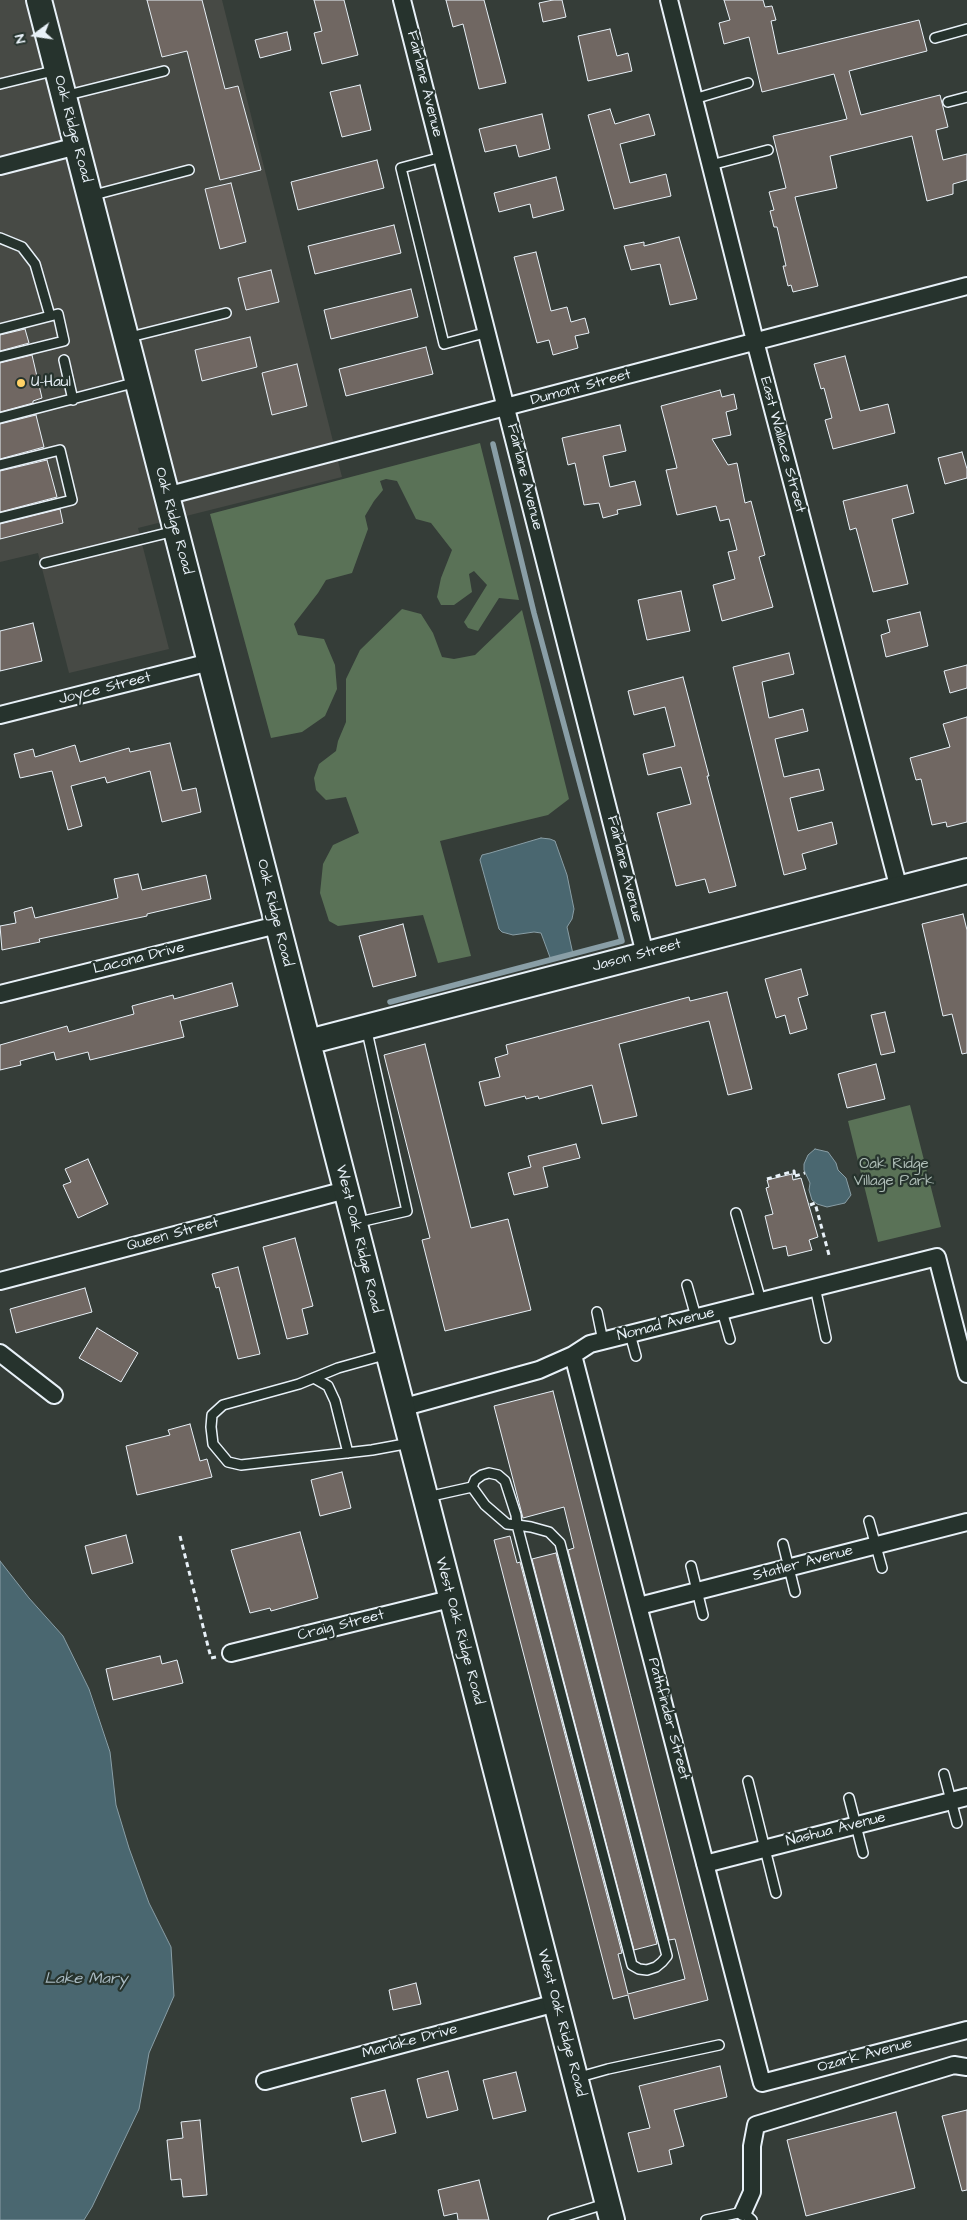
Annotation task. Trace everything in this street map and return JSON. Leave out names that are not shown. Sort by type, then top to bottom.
[{"type":"main road","name":"Oak Ridge Road","points":[[39,0],[308,1042]]},
{"type":"main road","name":"Jason Street","points":[[308,1042],[967,871]]},
{"type":"main road","name":"West Oak Ridge Road","points":[[308,1042],[450,1599],[610,2211]]},
{"type":"street","name":"Fairlane Avenue","points":[[402,0],[645,954]]},
{"type":"street","name":"East Wallace Street","points":[[669,0],[755,341],[899,889]]},
{"type":"street","points":[[0,166],[77,146]]},
{"type":"street","name":"Dumont Street","points":[[166,496],[967,286]]},
{"type":"street","name":"Joyce Street","points":[[0,715],[210,662]]},
{"type":"street","name":"Lacona Drive","points":[[0,994],[277,925]]},
{"type":"street","name":"Queen Street","points":[[0,1281],[346,1190]]},
{"type":"street","name":"Nomad Avenue","points":[[401,1408],[540,1370],[573,1355],[590,1344],[937,1257],[967,1374]]},
{"type":"street","points":[[0,1353],[54,1395]]},
{"type":"street","name":"Pathfinder Street","points":[[573,1355],[762,2083]]},
{"type":"street","name":"Statler Avenue","points":[[639,1606],[967,1522]]},
{"type":"street","name":"Craig Street","points":[[232,1653],[450,1599]]},
{"type":"street","name":"Nashua Avenue","points":[[706,1864],[967,1797]]},
{"type":"street","name":"Marlake Drive","points":[[265,2081],[556,2003]]},
{"type":"street","name":"Ozark Avenue","points":[[762,2083],[967,2030]]},
{"type":"street","points":[[750,2218],[752,2146],[756,2125],[954,2065],[967,2067]]},
{"type":"lane","points":[[935,38],[967,29]]},
{"type":"lane","points":[[0,84],[57,70]]},
{"type":"lane","points":[[64,96],[164,71]]},
{"type":"lane","points":[[694,99],[748,83]]},
{"type":"lane","points":[[948,102],[967,97]]},
{"type":"lane","points":[[711,165],[768,150]]},
{"type":"lane","points":[[442,156],[401,168],[444,344],[488,332]]},
{"type":"lane","points":[[90,196],[189,170]]},
{"type":"lane","points":[[0,238],[22,247],[35,264],[50,316]]},
{"type":"lane","points":[[126,338],[226,313]]},
{"type":"lane","points":[[0,329],[58,314],[64,341],[0,357]]},
{"type":"lane","points":[[64,360],[74,400]]},
{"type":"lane","points":[[0,418],[137,382]]},
{"type":"lane","points":[[0,465],[60,450],[72,500],[0,518]]},
{"type":"lane","points":[[45,563],[175,530]]},
{"type":"lane","points":[[354,1223],[407,1211],[366,1027]]},
{"type":"lane","points":[[736,1213],[761,1301]]},
{"type":"lane","points":[[687,1285],[696,1317]]},
{"type":"lane","points":[[814,1288],[826,1338]]},
{"type":"lane","points":[[722,1311],[730,1339]]},
{"type":"lane","points":[[597,1312],[603,1341]]},
{"type":"lane","points":[[630,1334],[636,1356]]},
{"type":"lane","points":[[388,1354],[338,1368],[298,1384],[223,1405],[212,1415],[213,1444],[228,1462],[241,1466],[348,1453],[410,1442]]},
{"type":"lane","points":[[314,1378],[328,1386],[335,1401],[348,1453]]},
{"type":"lane","points":[[472,1487],[475,1480],[489,1473],[498,1475],[505,1481],[517,1525],[632,1965],[639,1969],[647,1970],[656,1967],[666,1956],[560,1543],[549,1532],[517,1525],[507,1524],[485,1505],[472,1487]]},
{"type":"lane","points":[[424,1497],[472,1487]]},
{"type":"lane","points":[[869,1521],[882,1568]]},
{"type":"lane","points":[[783,1544],[795,1592]]},
{"type":"lane","points":[[691,1566],[703,1615]]},
{"type":"lane","points":[[944,1774],[957,1823]]},
{"type":"lane","points":[[748,1781],[776,1893]]},
{"type":"lane","points":[[849,1798],[863,1853]]},
{"type":"lane","points":[[575,2078],[719,2045]]},
{"type":"lane","points":[[553,2220],[610,2211]]},
{"type":"lane","points":[[706,2220],[750,2218]]},
{"type":"path","points":[[767,1179],[794,1171],[795,1178],[805,1173]]},
{"type":"path","points":[[810,1205],[816,1203],[829,1255]]},
{"type":"path","points":[[180,1536],[212,1658]]},
{"type":"shaded area","points":[[0,0],[222,0],[342,477],[138,528],[169,649],[69,673],[38,553],[0,562]]},
{"type":"green space","points":[[480,443],[519,600],[499,598],[478,631],[468,628],[464,622],[487,585],[474,571],[469,574],[472,592],[454,605],[441,605],[437,597],[441,578],[452,550],[431,523],[416,519],[397,481],[386,479],[380,481],[383,490],[365,516],[368,529],[352,573],[326,580],[294,624],[298,635],[324,639],[335,665],[337,689],[325,716],[302,732],[271,738],[210,514]]},
{"type":"green space","points":[[402,609],[421,614],[433,633],[442,657],[454,659],[475,655],[522,610],[569,799],[548,815],[440,841],[471,956],[438,963],[423,915],[338,926],[329,921],[320,893],[323,864],[333,845],[359,833],[346,797],[326,800],[316,790],[314,778],[319,764],[336,751],[346,722],[346,679],[360,650]]},
{"type":"green space","name":"Oak Ridge Village Park","points":[[910,1105],[941,1227],[878,1242],[848,1121]]},
{"type":"water","points":[[541,838],[555,841],[567,875],[574,909],[572,919],[567,927],[573,954],[551,960],[541,933],[513,935],[502,932],[499,929],[480,860],[482,855]]},
{"type":"water","points":[[815,1149],[828,1152],[836,1163],[838,1170],[846,1178],[851,1195],[845,1203],[827,1207],[817,1204],[812,1200],[809,1190],[810,1183],[804,1170],[804,1164],[808,1155]]},
{"type":"water","name":"Lake Mary","points":[[0,1561],[29,1598],[63,1636],[89,1689],[110,1752],[116,1805],[129,1848],[149,1903],[171,1947],[174,1996],[149,2053],[139,2109],[84,2220],[0,2220]]},
{"type":"building","points":[[147,0],[202,0],[225,89],[238,86],[261,170],[220,180],[187,51],[162,57]]},
{"type":"building","points":[[314,0],[344,0],[358,55],[322,64],[314,33],[322,31]]},
{"type":"building","points":[[446,0],[484,0],[506,83],[479,89],[463,24],[453,27]]},
{"type":"building","points":[[562,0],[566,17],[543,22],[539,3]]},
{"type":"building","points":[[724,0],[763,0],[765,7],[772,6],[776,20],[771,21],[778,54],[919,20],[927,51],[849,71],[861,115],[940,95],[948,127],[936,130],[943,160],[967,154],[967,180],[953,184],[953,194],[927,201],[912,136],[830,156],[837,188],[795,197],[818,286],[793,292],[791,285],[788,286],[783,266],[786,266],[777,227],[774,227],[770,211],[774,210],[769,192],[786,188],[773,136],[847,119],[834,74],[762,92],[749,37],[724,44],[719,23],[730,20]]},
{"type":"building","points":[[610,29],[617,56],[628,53],[632,71],[588,81],[578,36]]},
{"type":"building","points":[[287,32],[291,50],[260,58],[255,40]]},
{"type":"building","points":[[360,85],[371,130],[342,137],[330,92]]},
{"type":"building","points":[[610,109],[615,124],[649,114],[655,135],[620,144],[630,183],[666,174],[671,196],[614,209],[588,115]]},
{"type":"building","points":[[542,114],[550,149],[519,157],[516,145],[485,152],[479,129]]},
{"type":"building","points":[[377,160],[384,188],[298,210],[291,182]]},
{"type":"building","points":[[556,177],[564,210],[533,218],[530,204],[499,212],[494,193]]},
{"type":"building","points":[[231,183],[246,242],[220,249],[205,189]]},
{"type":"building","points":[[394,225],[401,253],[315,274],[308,246]]},
{"type":"building","points":[[679,237],[697,299],[670,305],[660,264],[631,270],[624,246],[644,242],[644,246]]},
{"type":"building","points":[[536,252],[551,311],[567,307],[571,322],[585,318],[589,333],[575,336],[578,348],[553,355],[549,340],[537,343],[514,257]]},
{"type":"building","points":[[271,270],[279,302],[246,310],[238,278]]},
{"type":"building","points":[[411,289],[418,317],[331,339],[324,310]]},
{"type":"building","points":[[25,329],[29,343],[0,351],[0,335]]},
{"type":"building","points":[[250,337],[257,367],[202,381],[195,350]]},
{"type":"building","points":[[426,347],[433,374],[346,396],[339,369]]},
{"type":"building","name":"U-Haul","points":[[32,355],[42,398],[33,401],[33,403],[0,412],[0,363]]},
{"type":"building","points":[[845,356],[860,411],[888,404],[895,433],[833,449],[825,420],[832,418],[824,388],[821,389],[814,364]]},
{"type":"building","points":[[297,364],[307,406],[272,415],[262,373]]},
{"type":"building","points":[[720,390],[722,397],[734,394],[737,409],[726,412],[731,435],[712,439],[728,465],[737,463],[745,503],[751,501],[765,555],[759,557],[773,607],[722,621],[713,585],[735,579],[728,552],[737,550],[729,519],[720,521],[716,506],[677,515],[666,470],[677,468],[661,406]]},
{"type":"building","points":[[36,415],[44,447],[0,459],[0,424]]},
{"type":"building","points":[[620,425],[626,451],[603,456],[610,487],[635,481],[641,505],[617,510],[618,514],[603,518],[599,503],[584,505],[575,463],[568,465],[562,438]]},
{"type":"building","points":[[962,452],[967,469],[967,478],[945,484],[938,458]]},
{"type":"building","points":[[47,460],[57,497],[0,512],[0,471]]},
{"type":"building","points":[[907,485],[914,513],[892,519],[908,584],[873,592],[856,528],[850,530],[843,501]]},
{"type":"building","points":[[60,509],[63,523],[0,539],[0,524]]},
{"type":"building","points":[[681,591],[690,631],[647,640],[638,600]]},
{"type":"building","points":[[920,612],[928,646],[886,657],[881,635],[890,632],[887,620]]},
{"type":"building","points":[[33,623],[42,661],[0,671],[0,631]]},
{"type":"building","points":[[789,653],[794,674],[762,682],[769,718],[803,709],[808,731],[775,739],[784,777],[819,769],[824,790],[790,798],[798,831],[832,822],[837,844],[802,854],[806,869],[784,875],[733,667]]},
{"type":"building","points":[[967,665],[967,688],[950,693],[944,671]]},
{"type":"building","points":[[683,677],[736,886],[709,893],[705,879],[676,886],[657,813],[691,804],[681,767],[648,775],[643,754],[675,746],[665,707],[634,715],[628,691]]},
{"type":"building","points":[[967,717],[967,822],[947,827],[946,822],[932,825],[921,779],[916,780],[910,758],[950,747],[943,724]]},
{"type":"building","points":[[170,743],[182,791],[196,788],[201,812],[162,822],[150,771],[107,783],[105,777],[71,786],[82,826],[68,830],[52,771],[20,778],[14,754],[33,749],[35,757],[75,745],[80,762],[129,748],[130,752]]},
{"type":"building","points":[[138,874],[142,890],[206,875],[211,899],[147,914],[147,916],[39,939],[40,942],[2,950],[0,926],[16,923],[14,912],[32,907],[35,918],[118,898],[114,879]]},
{"type":"building","points":[[963,914],[967,930],[967,1053],[962,1054],[952,1014],[943,1016],[922,924]]},
{"type":"building","points":[[403,924],[416,976],[373,987],[359,936]]},
{"type":"building","points":[[801,969],[808,995],[798,998],[807,1029],[790,1034],[785,1015],[776,1018],[765,979]]},
{"type":"building","points":[[232,983],[238,1006],[180,1021],[184,1037],[90,1060],[88,1052],[56,1060],[54,1052],[20,1061],[21,1065],[0,1070],[0,1045],[67,1026],[69,1032],[134,1014],[132,1006],[173,995],[174,999]]},
{"type":"building","points":[[727,992],[752,1089],[728,1095],[709,1021],[619,1044],[637,1116],[602,1124],[592,1085],[539,1099],[538,1096],[526,1099],[525,1096],[485,1106],[479,1082],[500,1077],[495,1058],[508,1054],[506,1045],[689,997],[690,1001]]},
{"type":"building","points":[[885,1012],[895,1052],[881,1055],[871,1015]]},
{"type":"building","points":[[425,1044],[471,1228],[508,1219],[531,1310],[445,1331],[422,1240],[430,1238],[384,1055]]},
{"type":"building","points":[[876,1064],[885,1099],[847,1108],[838,1074]]},
{"type":"building","points":[[576,1144],[580,1158],[543,1167],[548,1187],[514,1195],[508,1173],[531,1167],[528,1156]]},
{"type":"building","points":[[88,1159],[108,1204],[78,1218],[63,1185],[71,1182],[65,1169]]},
{"type":"building","points":[[792,1174],[793,1180],[801,1178],[818,1237],[809,1240],[812,1250],[788,1256],[786,1246],[773,1249],[765,1216],[773,1214],[766,1188],[769,1187],[767,1180]]},
{"type":"building","points":[[295,1238],[313,1306],[302,1309],[308,1334],[287,1339],[263,1247]]},
{"type":"building","points":[[238,1267],[260,1354],[238,1359],[219,1287],[216,1288],[212,1274]]},
{"type":"building","points":[[85,1288],[92,1312],[16,1333],[10,1309]]},
{"type":"building","points":[[97,1328],[138,1353],[121,1382],[79,1358]]},
{"type":"building","points":[[553,1391],[708,2000],[634,2019],[628,1995],[613,1999],[494,1540],[510,1536],[517,1563],[520,1562],[622,1953],[618,1954],[628,1994],[685,1979],[675,1939],[669,1940],[568,1550],[574,1548],[564,1507],[523,1518],[494,1406]]},
{"type":"building","points":[[190,1424],[200,1461],[207,1459],[212,1477],[137,1495],[126,1446],[170,1435],[168,1430]]},
{"type":"building","points":[[342,1472],[351,1508],[320,1516],[311,1480]]},
{"type":"building","points":[[300,1532],[318,1598],[271,1611],[270,1608],[250,1613],[231,1550]]},
{"type":"building","points":[[126,1535],[133,1563],[92,1574],[85,1546]]},
{"type":"building","points":[[556,1553],[657,1944],[634,1950],[532,1559]]},
{"type":"building","points":[[160,1656],[162,1664],[177,1660],[183,1683],[113,1700],[106,1669]]},
{"type":"building","points":[[416,1983],[421,2004],[393,2010],[389,1990]]},
{"type":"building","points":[[720,2066],[727,2097],[674,2110],[684,2146],[669,2150],[672,2164],[638,2172],[628,2133],[650,2128],[639,2086]]},
{"type":"building","points":[[448,2071],[458,2110],[427,2118],[417,2079]]},
{"type":"building","points":[[516,2072],[526,2111],[493,2119],[483,2080]]},
{"type":"building","points":[[385,2090],[396,2133],[362,2142],[351,2098]]},
{"type":"building","points":[[967,2110],[967,2190],[962,2191],[942,2116]]},
{"type":"building","points":[[896,2112],[915,2188],[806,2216],[787,2140]]},
{"type":"building","points":[[200,2120],[207,2195],[183,2197],[181,2179],[171,2180],[167,2140],[183,2138],[181,2122]]},
{"type":"building","points":[[479,2180],[489,2220],[458,2220],[457,2213],[444,2216],[438,2190]]},
{"type":"waterway","points":[[390,1002],[622,941],[534,613],[493,444]]},
{"type":"place","name":"U-Haul","points":[[21,383]]}]
